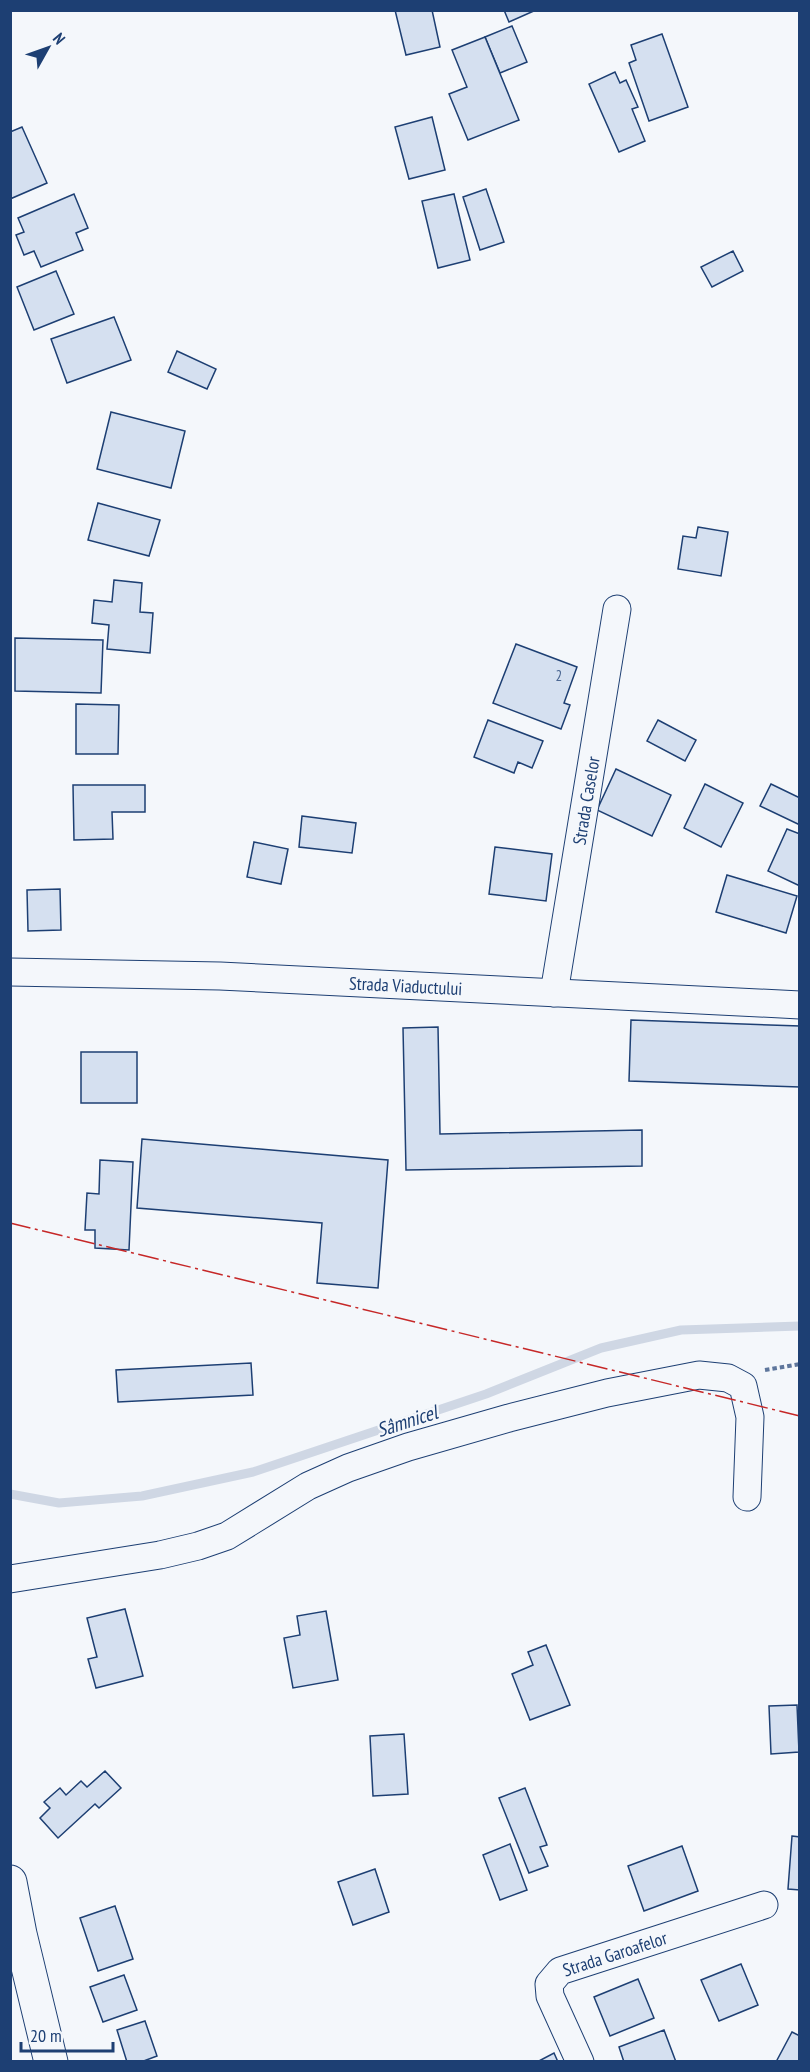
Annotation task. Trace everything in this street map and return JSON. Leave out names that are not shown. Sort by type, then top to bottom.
[{"type":"highway","points":[[10,1882],[20,1934],[51,2061]]},
{"type":"street","name":"Strada Caselor","points":[[554,993],[618,609]]},
{"type":"street","name":"Strada Viaductului","points":[[10,972],[220,976],[800,1005]]},
{"type":"street","points":[[10,1579],[160,1555],[198,1546],[227,1536],[308,1486],[408,1447],[607,1393],[699,1376],[728,1378],[743,1386],[750,1417],[747,1497]]},
{"type":"street","name":"Strada Garoafelor","points":[[580,2061],[550,1996],[549,1984],[560,1971],[764,1905]]},
{"type":"building","points":[[395,10],[432,10],[440,47],[406,55]]},
{"type":"building","points":[[504,10],[536,10],[509,22]]},
{"type":"building","points":[[512,26],[527,62],[500,73],[485,37]]},
{"type":"building","points":[[662,34],[688,107],[649,121],[629,63],[636,60],[631,45]]},
{"type":"building","points":[[485,37],[519,120],[468,140],[449,94],[467,87],[452,50]]},
{"type":"building","points":[[615,72],[620,83],[626,80],[638,107],[632,109],[645,141],[619,152],[589,84]]},
{"type":"building","points":[[432,117],[445,170],[409,179],[395,127]]},
{"type":"building","points":[[22,127],[47,183],[10,199],[10,132]]},
{"type":"building","points":[[486,189],[504,242],[480,250],[463,197]]},
{"type":"building","points":[[74,194],[88,228],[76,233],[83,250],[41,267],[34,251],[24,255],[16,235],[24,232],[18,218]]},
{"type":"building","points":[[454,194],[470,260],[438,268],[422,201]]},
{"type":"building","points":[[733,251],[743,271],[712,287],[701,267]]},
{"type":"building","points":[[56,271],[74,314],[34,330],[17,287]]},
{"type":"building","points":[[114,317],[131,360],[67,383],[51,339]]},
{"type":"building","points":[[177,351],[216,369],[207,389],[168,372]]},
{"type":"building","points":[[111,412],[185,431],[171,488],[97,469]]},
{"type":"building","points":[[98,503],[160,520],[149,556],[88,540]]},
{"type":"building","points":[[698,527],[728,532],[721,576],[678,569],[683,536],[696,538]]},
{"type":"building","points":[[114,580],[142,583],[140,612],[153,613],[150,653],[107,649],[109,625],[92,623],[94,600],[112,602]]},
{"type":"building","points":[[15,638],[103,640],[101,693],[15,691]]},
{"type":"building","points":[[516,644],[577,667],[564,703],[570,705],[561,729],[493,703]]},
{"type":"building","points":[[76,704],[119,705],[118,754],[76,754]]},
{"type":"building","points":[[488,720],[543,741],[532,768],[518,762],[514,773],[474,757]]},
{"type":"building","points":[[658,720],[696,740],[685,761],[647,741]]},
{"type":"building","points":[[616,769],[671,795],[652,836],[597,810]]},
{"type":"building","points":[[705,784],[743,803],[721,847],[684,828]]},
{"type":"building","points":[[771,784],[800,798],[800,825],[760,806]]},
{"type":"building","points":[[73,785],[145,785],[145,812],[112,812],[113,839],[74,840]]},
{"type":"building","points":[[302,816],[356,823],[352,853],[299,847]]},
{"type":"building","points":[[787,829],[800,834],[800,886],[768,871]]},
{"type":"building","points":[[254,842],[288,849],[281,884],[247,877]]},
{"type":"building","points":[[495,847],[552,854],[546,901],[489,894]]},
{"type":"building","points":[[727,875],[797,896],[786,933],[716,912]]},
{"type":"building","points":[[60,889],[61,930],[28,931],[27,890]]},
{"type":"building","points":[[631,1020],[800,1026],[800,1087],[629,1081]]},
{"type":"building","points":[[438,1027],[440,1134],[642,1130],[642,1166],[406,1170],[403,1028]]},
{"type":"building","points":[[81,1052],[137,1052],[137,1103],[81,1103]]},
{"type":"building","points":[[142,1139],[388,1160],[378,1288],[317,1283],[322,1223],[137,1208]]},
{"type":"building","points":[[100,1160],[133,1162],[129,1250],[95,1248],[95,1230],[85,1230],[87,1193],[99,1194]]},
{"type":"building","points":[[251,1363],[253,1395],[118,1402],[116,1370]]},
{"type":"building","points":[[125,1609],[143,1676],[96,1688],[88,1659],[97,1657],[87,1618]]},
{"type":"building","points":[[326,1611],[338,1680],[293,1688],[284,1638],[300,1635],[297,1616]]},
{"type":"building","points":[[546,1645],[570,1705],[530,1720],[512,1674],[533,1665],[528,1652]]},
{"type":"building","points":[[797,1705],[799,1752],[771,1754],[769,1706]]},
{"type":"building","points":[[404,1734],[408,1794],[373,1796],[370,1736]]},
{"type":"building","points":[[105,1771],[121,1788],[99,1808],[95,1804],[58,1838],[40,1818],[50,1808],[44,1802],[60,1788],[66,1795],[81,1781],[87,1787]]},
{"type":"building","points":[[525,1788],[547,1845],[540,1847],[548,1866],[529,1873],[499,1798]]},
{"type":"building","points":[[792,1836],[800,1837],[800,1890],[788,1889]]},
{"type":"building","points":[[510,1844],[527,1890],[500,1900],[483,1855]]},
{"type":"building","points":[[682,1846],[698,1891],[644,1911],[628,1866]]},
{"type":"building","points":[[375,1869],[389,1912],[353,1925],[338,1882]]},
{"type":"building","points":[[115,1906],[133,1959],[98,1971],[80,1918]]},
{"type":"building","points":[[741,1964],[758,2005],[719,2021],[701,1980]]},
{"type":"building","points":[[124,1975],[137,2010],[103,2022],[90,1987]]},
{"type":"building","points":[[638,1979],[654,2018],[610,2036],[594,1997]]},
{"type":"building","points":[[145,2021],[157,2056],[141,2062],[127,2062],[117,2030]]},
{"type":"building","points":[[664,2030],[676,2062],[624,2062],[619,2047]]},
{"type":"building","points":[[792,2032],[800,2036],[800,2062],[776,2062]]},
{"type":"building","points":[[554,2053],[558,2062],[537,2062]]},
{"type":"waterway","name":"Sâmnicel","points":[[10,1494],[59,1503],[142,1496],[253,1472],[486,1394],[601,1348],[681,1330],[800,1326]]},
{"type":"power","points":[[10,1223],[800,1416]]}]
